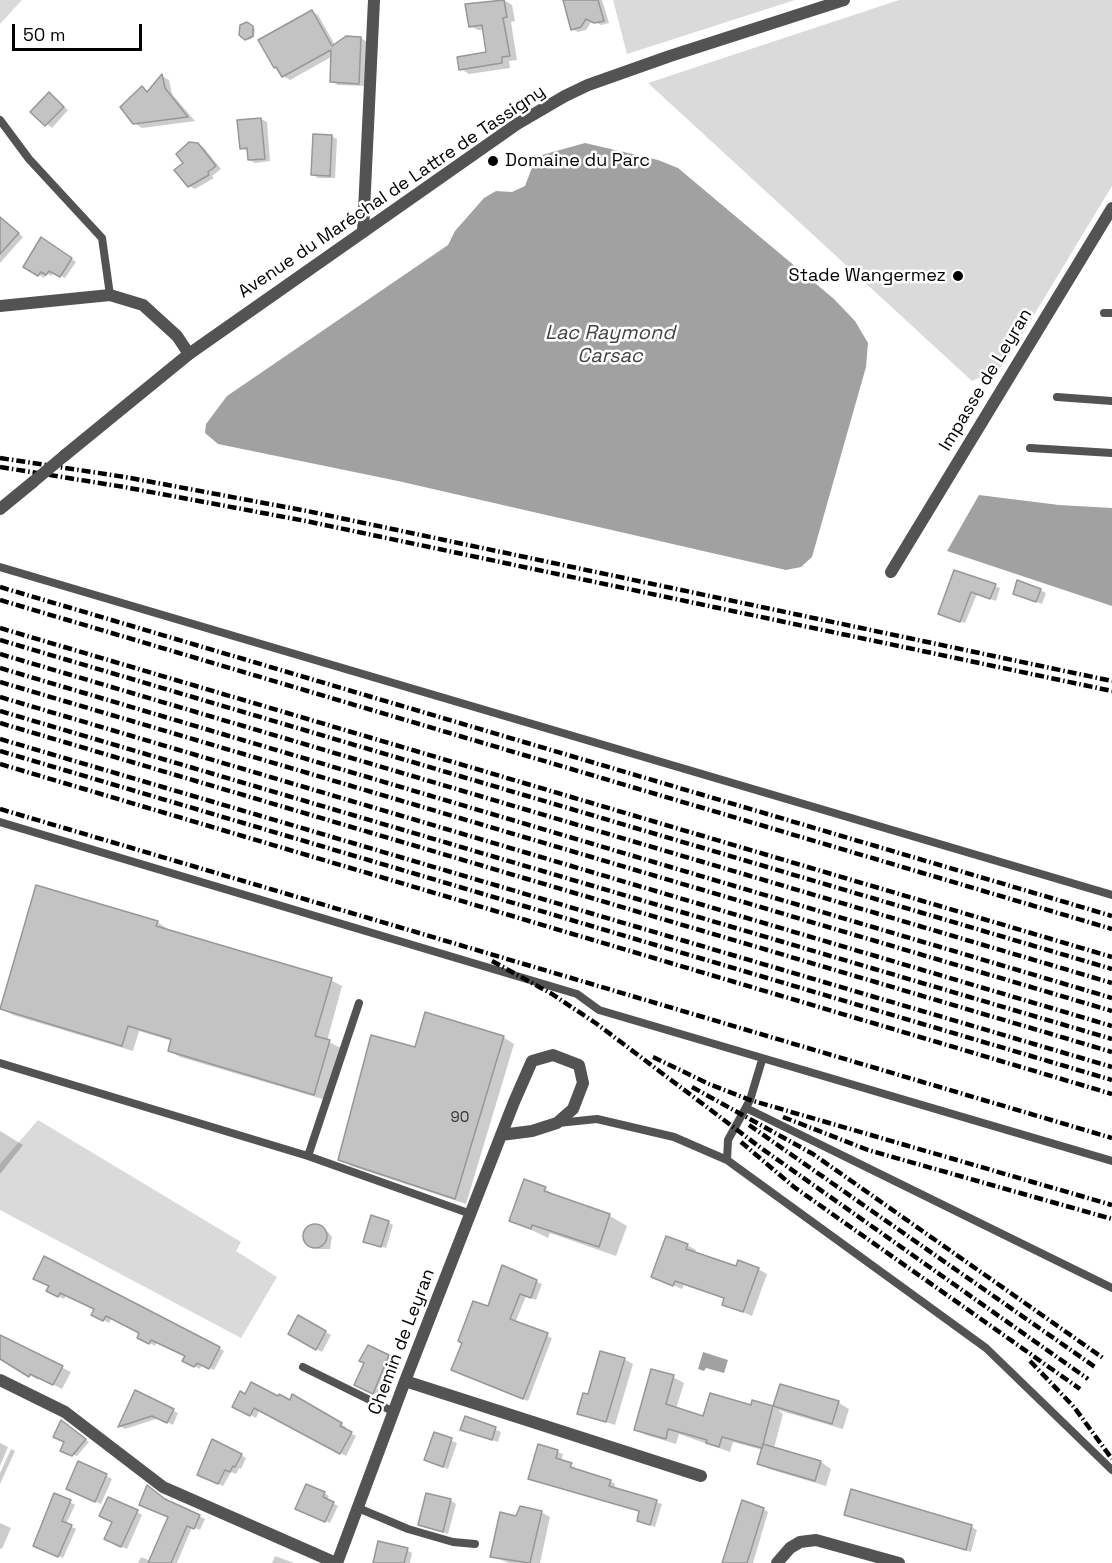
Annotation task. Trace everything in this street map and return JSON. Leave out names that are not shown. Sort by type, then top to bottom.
[{"type":"street","points":[[363,232],[374,0]]},
{"type":"street","name":"Avenue du Maréchal de Lattre de Tassigny","points":[[0,509],[189,354],[517,124],[588,85],[844,0]]},
{"type":"street","name":"Impasse de Leyran","points":[[891,572],[1112,208]]},
{"type":"street","points":[[0,306],[110,295],[143,305],[177,336],[189,354]]},
{"type":"street","name":"Chemin de Leyran","points":[[337,1563],[405,1381],[501,1135],[532,1061],[553,1055],[579,1065],[583,1083],[573,1110],[556,1123],[532,1131],[501,1135]]},
{"type":"street","points":[[0,1380],[65,1412],[163,1487],[337,1563]]},
{"type":"street","points":[[405,1381],[701,1476]]},
{"type":"street","points":[[777,1563],[790,1548],[800,1542],[816,1540],[899,1563]]},
{"type":"lane","points":[[0,120],[29,159],[102,238],[110,295]]},
{"type":"lane","points":[[1057,397],[1112,401]]},
{"type":"lane","points":[[1030,448],[1112,453]]},
{"type":"lane","points":[[0,567],[1112,895]]},
{"type":"lane","points":[[0,822],[577,994],[599,1010],[762,1060],[1112,1161]]},
{"type":"lane","points":[[308,1156],[359,1003]]},
{"type":"lane","points":[[728,1160],[728,1140],[746,1108],[762,1060]]},
{"type":"lane","points":[[0,1063],[308,1156],[471,1214]]},
{"type":"lane","points":[[746,1108],[1112,1288]]},
{"type":"lane","points":[[556,1123],[597,1119],[674,1137],[728,1160],[986,1348],[1112,1470]]},
{"type":"lane","points":[[303,1367],[394,1412]]},
{"type":"lane","points":[[358,1508],[408,1529],[453,1542],[475,1544]]},
{"type":"shaded area","points":[[0,0],[22,0],[0,24]]},
{"type":"shaded area","points":[[613,0],[795,0],[627,54]]},
{"type":"shaded area","name":"Stade Wangermez","points":[[899,0],[1112,0],[1112,186],[1003,366],[972,381],[648,83]]},
{"type":"shaded area","points":[[38,1120],[241,1242],[236,1251],[277,1277],[241,1338],[0,1210],[0,1164]]},
{"type":"water","name":"Lac Raymond Carsac","points":[[585,143],[658,160],[678,168],[834,299],[855,321],[868,343],[866,367],[812,557],[801,567],[786,570],[398,481],[218,444],[205,433],[206,424],[227,396],[448,245],[455,231],[484,198],[496,191],[512,192],[525,186],[531,170],[542,155]]},
{"type":"water","points":[[979,495],[1059,505],[1112,508],[1112,606],[947,551]]},
{"type":"water","points":[[703,1352],[728,1360],[724,1373],[706,1368],[704,1371],[698,1369]]},
{"type":"building","points":[[504,0],[507,17],[503,18],[510,56],[502,57],[502,63],[459,70],[457,57],[486,52],[482,25],[469,27],[465,4]]},
{"type":"building","points":[[563,0],[598,0],[604,21],[594,23],[586,19],[581,27],[571,30]]},
{"type":"building","points":[[312,10],[332,46],[346,36],[361,37],[359,84],[330,82],[331,50],[282,77],[276,67],[274,68],[258,40]]},
{"type":"building","points":[[247,22],[253,26],[253,36],[245,40],[239,35],[240,25]]},
{"type":"building","points":[[162,74],[165,88],[188,117],[133,124],[120,107],[142,86],[147,92]]},
{"type":"building","points":[[49,92],[64,107],[45,126],[30,112]]},
{"type":"building","points":[[261,118],[265,159],[248,160],[247,148],[240,149],[237,120]]},
{"type":"building","points":[[313,134],[332,135],[330,176],[311,175]]},
{"type":"building","points":[[189,142],[198,143],[216,166],[208,172],[209,175],[188,187],[174,170],[183,163],[176,154]]},
{"type":"building","points":[[0,217],[19,233],[0,254]]},
{"type":"building","points":[[41,237],[72,258],[60,277],[49,271],[46,275],[41,272],[38,276],[23,267]]},
{"type":"building","points":[[954,570],[996,584],[990,599],[971,592],[960,622],[938,614]]},
{"type":"building","points":[[1017,580],[1041,589],[1036,602],[1013,594]]},
{"type":"building","points":[[36,885],[158,921],[156,926],[332,978],[315,1036],[330,1040],[314,1095],[168,1051],[171,1039],[128,1026],[122,1046],[0,1009]]},
{"type":"building","points":[[425,1012],[504,1036],[455,1199],[338,1160],[371,1035],[415,1047]]},
{"type":"building","points":[[524,1179],[546,1187],[544,1191],[610,1214],[599,1247],[532,1225],[531,1229],[509,1221]]},
{"type":"building","points":[[371,1215],[389,1221],[381,1247],[363,1242]]},
{"type":"building","points":[[315,1224],[320,1225],[326,1231],[326,1241],[320,1247],[315,1248],[310,1247],[304,1241],[303,1236],[304,1231],[310,1225]]},
{"type":"building","points":[[666,1236],[688,1244],[686,1249],[736,1266],[738,1260],[759,1268],[743,1312],[722,1305],[724,1298],[675,1281],[673,1286],[651,1277]]},
{"type":"building","points":[[44,1256],[220,1347],[209,1369],[197,1363],[194,1367],[182,1361],[185,1356],[151,1340],[149,1344],[137,1338],[139,1333],[106,1316],[103,1321],[91,1315],[94,1309],[60,1293],[58,1297],[46,1291],[49,1286],[33,1279]]},
{"type":"building","points":[[502,1265],[537,1280],[531,1298],[520,1294],[510,1319],[548,1333],[523,1399],[451,1370],[462,1343],[458,1341],[473,1301],[488,1306]]},
{"type":"building","points":[[298,1315],[326,1331],[316,1350],[288,1334]]},
{"type":"building","points":[[0,1335],[63,1366],[53,1385],[30,1374],[29,1377],[0,1359]]},
{"type":"building","points":[[368,1345],[389,1355],[373,1394],[354,1385],[364,1363],[359,1361]]},
{"type":"building","points":[[600,1351],[625,1358],[606,1422],[577,1414],[583,1393],[588,1394]]},
{"type":"building","points":[[651,1369],[674,1375],[666,1404],[703,1416],[710,1393],[751,1405],[752,1400],[773,1406],[762,1448],[722,1437],[719,1447],[706,1443],[707,1440],[668,1429],[666,1439],[634,1430]]},
{"type":"building","points":[[251,1382],[290,1400],[292,1394],[342,1423],[340,1426],[352,1432],[340,1454],[254,1408],[250,1416],[232,1407],[240,1391],[245,1394]]},
{"type":"building","points":[[780,1384],[839,1401],[832,1424],[773,1406]]},
{"type":"building","points":[[135,1390],[174,1409],[167,1423],[152,1416],[118,1427]]},
{"type":"building","points":[[465,1416],[496,1427],[492,1440],[460,1430]]},
{"type":"building","points":[[61,1420],[86,1439],[72,1456],[60,1451],[64,1442],[53,1437]]},
{"type":"building","points":[[434,1432],[452,1438],[443,1467],[424,1460]]},
{"type":"building","points":[[212,1439],[242,1454],[230,1472],[225,1470],[218,1484],[197,1475]]},
{"type":"building","points":[[538,1444],[558,1450],[556,1458],[572,1463],[570,1467],[611,1480],[609,1486],[657,1500],[650,1525],[637,1521],[639,1511],[528,1479]]},
{"type":"building","points":[[763,1444],[821,1461],[815,1481],[757,1464]]},
{"type":"building","points":[[78,1461],[107,1474],[95,1502],[66,1489]]},
{"type":"building","points":[[306,1484],[325,1492],[323,1497],[334,1502],[325,1522],[295,1509]]},
{"type":"building","points":[[147,1485],[165,1499],[200,1515],[194,1529],[187,1526],[171,1563],[148,1563],[168,1517],[139,1505]]},
{"type":"building","points":[[851,1489],[972,1525],[966,1550],[844,1515]]},
{"type":"building","points":[[54,1493],[71,1500],[62,1521],[72,1525],[58,1557],[33,1546]]},
{"type":"building","points":[[426,1493],[451,1499],[443,1532],[418,1525]]},
{"type":"building","points":[[108,1497],[138,1510],[121,1547],[104,1539],[112,1522],[99,1516]]},
{"type":"building","points":[[742,1500],[764,1508],[747,1563],[722,1563]]},
{"type":"building","points":[[520,1506],[542,1511],[530,1563],[490,1557],[500,1512],[516,1516]]},
{"type":"building","points":[[378,1541],[408,1548],[404,1563],[373,1563]]},
{"type":"railway","points":[[0,458],[125,477],[307,511],[1112,681]]},
{"type":"railway","points":[[0,467],[124,487],[306,521],[1112,691]]},
{"type":"railway","points":[[0,587],[1112,916]]},
{"type":"railway","points":[[0,600],[1112,929]]},
{"type":"railway","points":[[0,628],[1112,957]]},
{"type":"railway","points":[[0,640],[1112,969]]},
{"type":"railway","points":[[0,654],[1112,983]]},
{"type":"railway","points":[[0,668],[1112,998]]},
{"type":"railway","points":[[0,682],[1112,1011]]},
{"type":"railway","points":[[0,697],[1112,1026]]},
{"type":"railway","points":[[0,711],[1112,1039]]},
{"type":"railway","points":[[0,723],[1112,1052]]},
{"type":"railway","points":[[0,739],[1112,1067]]},
{"type":"railway","points":[[0,751],[1112,1080]]},
{"type":"railway","points":[[0,764],[1112,1094]]},
{"type":"railway","points":[[0,809],[1112,1138]]},
{"type":"railway","points":[[492,961],[552,994],[597,1024],[761,1148],[1088,1379]]},
{"type":"railway","points":[[653,1057],[709,1084],[750,1100],[1112,1205]]},
{"type":"railway","points":[[692,1087],[813,1154],[1103,1358]]},
{"type":"railway","points":[[783,1117],[868,1150],[1112,1219]]},
{"type":"railway","points":[[749,1125],[1095,1367]]},
{"type":"railway","points":[[741,1142],[794,1187],[1080,1389]]},
{"type":"railway","points":[[1030,1361],[1074,1407],[1112,1459]]},
{"type":"place","name":"Domaine du Parc","points":[[493,161]]},
{"type":"place","name":"Stade Wangermez","points":[[958,276]]}]
